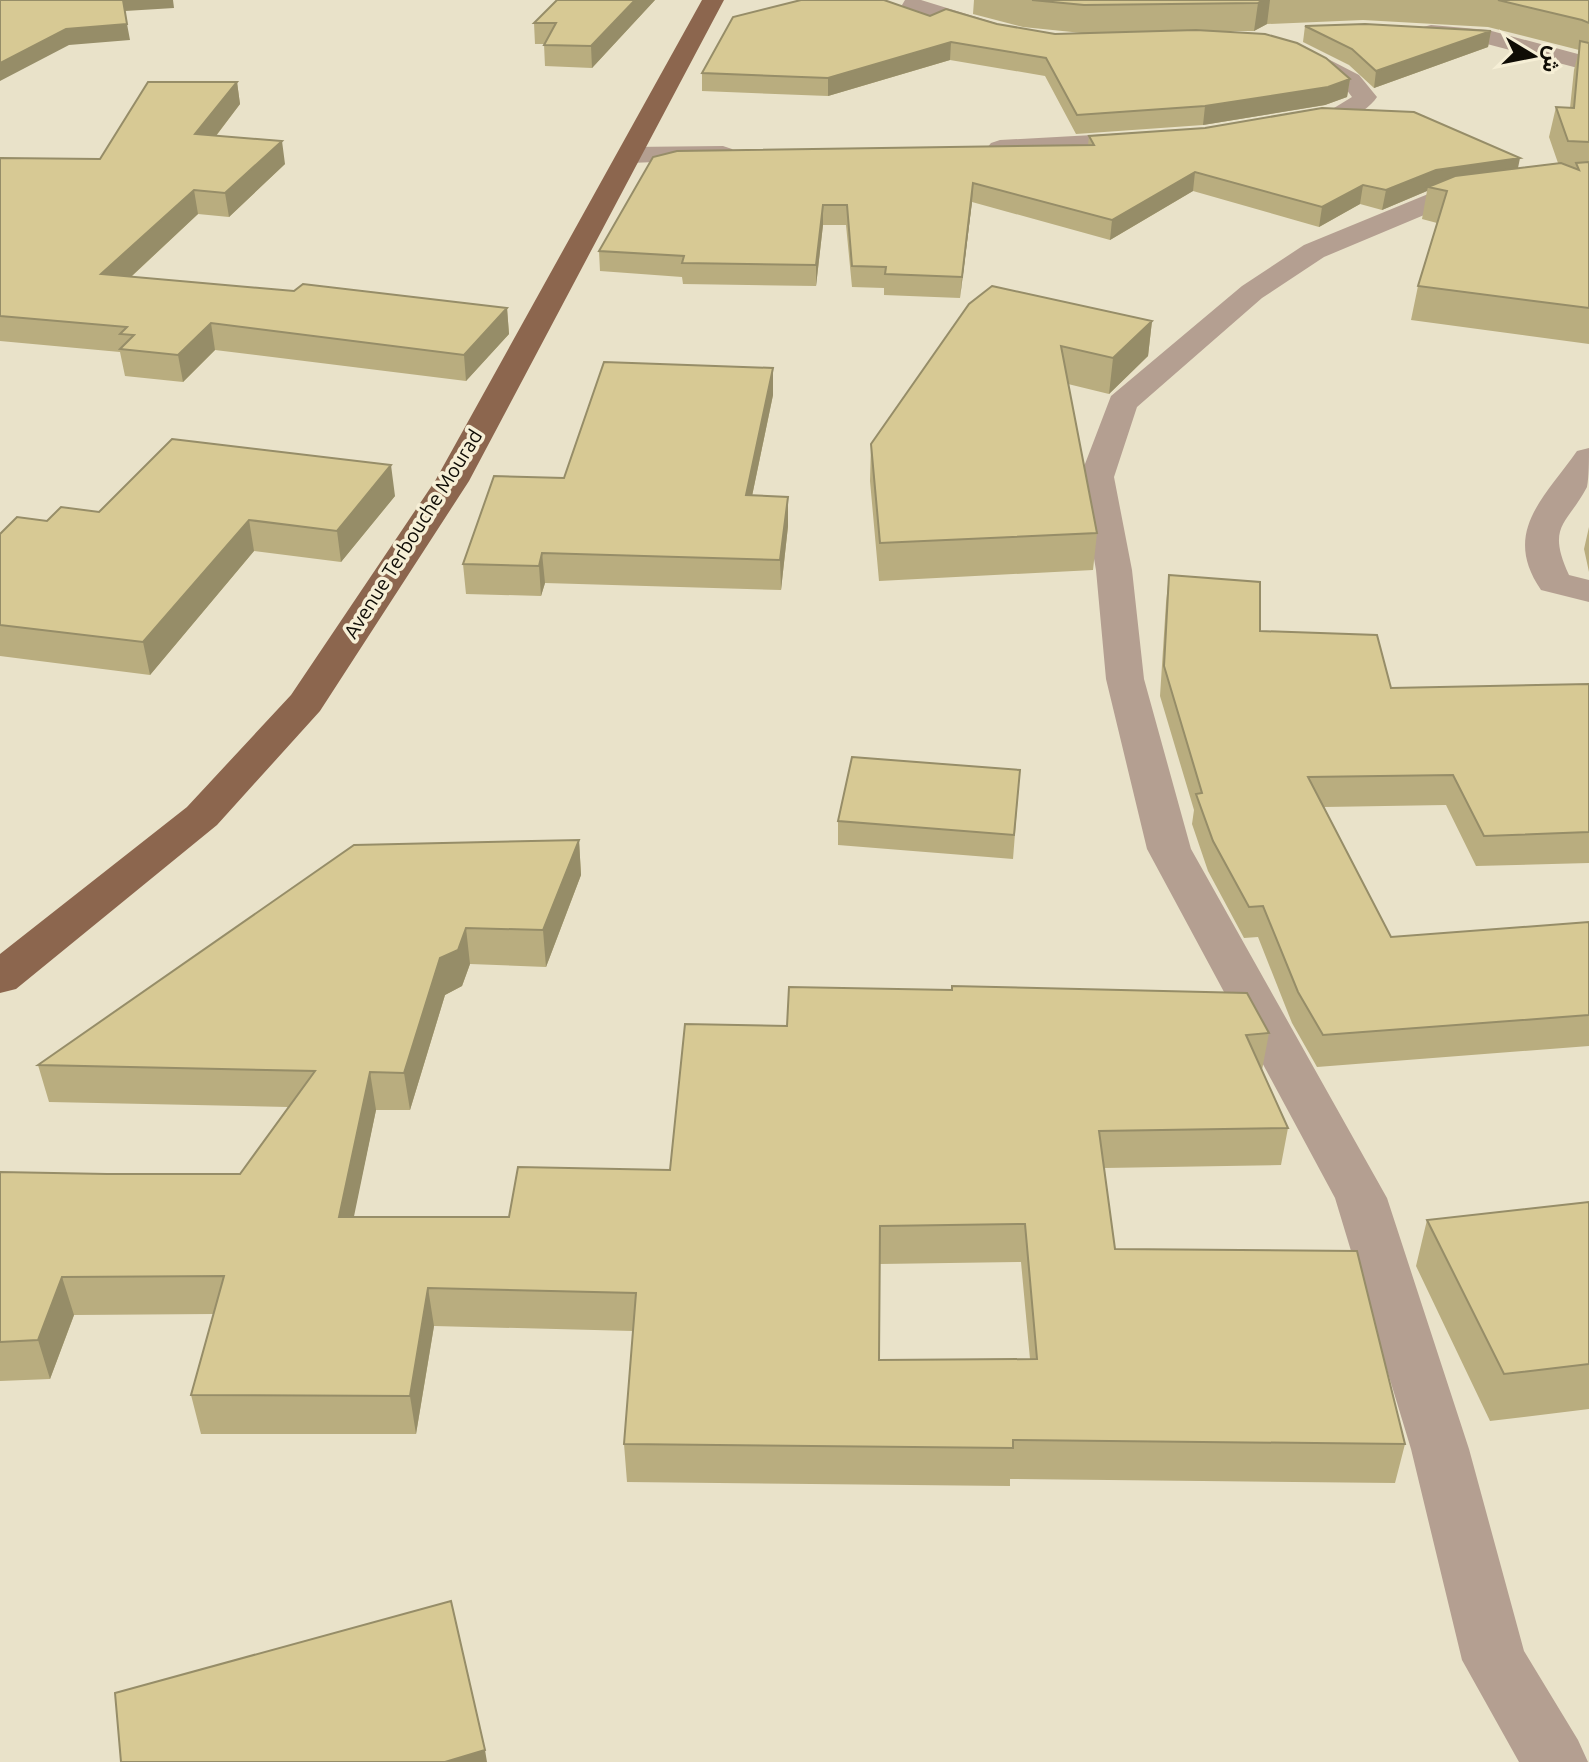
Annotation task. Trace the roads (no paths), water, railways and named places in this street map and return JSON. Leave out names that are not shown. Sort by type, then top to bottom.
[{"type":"main road","name":"Avenue Terbouche Mourad","points":[[0,978],[202,816],[306,703],[452,481],[713,0]]},
{"type":"street","points":[[913,5],[976,27],[1016,35]]},
{"type":"street","points":[[1270,125],[1345,112],[1359,106],[1365,97],[1351,80],[1282,38],[1307,31]]},
{"type":"street","points":[[1405,31],[1488,37],[1589,64]]},
{"type":"street","points":[[980,149],[1175,138]]},
{"type":"street","points":[[630,155],[747,154]]},
{"type":"street","points":[[1555,1762],[1494,1660],[1440,1449],[1361,1198],[1169,849],[1125,679],[1114,570],[1097,477],[1122,403],[1252,292],[1314,251],[1442,198],[1557,183],[1589,184]]},
{"type":"street","points":[[1589,458],[1578,479],[1547,513],[1540,556],[1554,582],[1589,591]]}]
